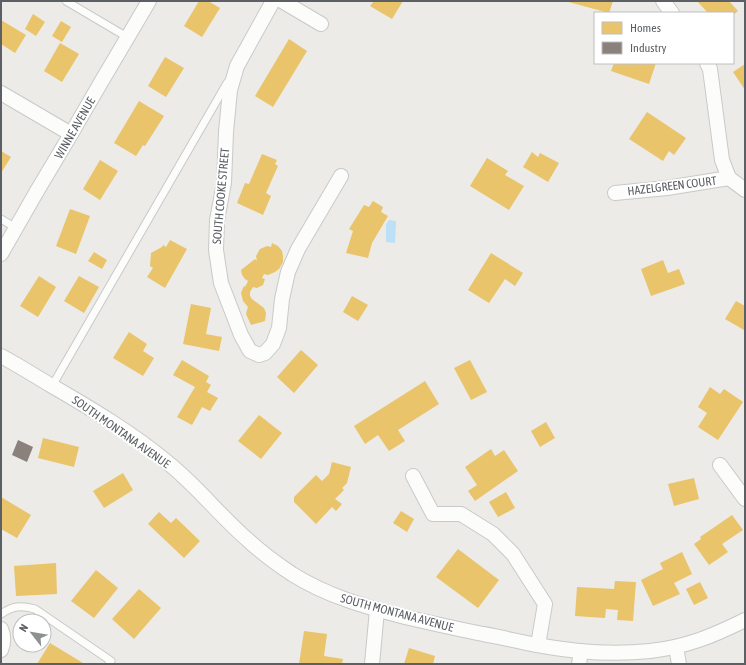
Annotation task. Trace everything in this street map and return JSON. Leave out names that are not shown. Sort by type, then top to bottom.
[{"type":"street","name":"WINNE AVENUE","points":[[1,254],[148,1]]},
{"type":"street","name":"SOUTH COOKE STREET","points":[[273,1],[237,66],[230,90],[226,132],[224,183],[217,220],[216,250],[221,283],[241,335],[250,351],[259,355],[266,353],[273,344],[279,328],[282,299],[288,272],[298,249],[341,176]]},
{"type":"street","points":[[282,1],[321,24]]},
{"type":"street","points":[[663,1],[671,12]]},
{"type":"street","points":[[708,64],[710,69],[722,160],[729,178],[745,190]]},
{"type":"street","points":[[1,93],[72,134]]},
{"type":"street","name":"HAZELGREEN COURT","points":[[615,193],[667,188],[729,178]]},
{"type":"street","name":"SOUTH MONTANA AVENUE","points":[[1,356],[122,430],[168,463],[189,481],[248,540],[269,558],[293,575],[318,589],[345,600],[377,610],[454,628],[538,645],[580,657],[650,651],[676,647],[699,641],[745,620]]},
{"type":"street","points":[[720,465],[745,499]]},
{"type":"street","points":[[413,476],[433,514],[461,514],[493,534],[513,554],[545,604],[538,645]]},
{"type":"street","points":[[372,664],[377,610]]},
{"type":"street","points":[[1,629],[4,640],[1,650]]},
{"type":"street","points":[[676,647],[679,664]]},
{"type":"lane","points":[[66,1],[127,37]]},
{"type":"lane","points":[[52,386],[237,66]]},
{"type":"lane","points":[[1,219],[16,228]]},
{"type":"lane","points":[[1,614],[10,609],[22,606],[35,609],[111,661],[109,664]]},
{"type":"water","points":[[389,220],[396,221],[395,243],[386,242],[386,224]]},
{"type":"building: Homes","points":[[199,1],[208,1],[220,8],[202,37],[184,26]]},
{"type":"building: Homes","points":[[374,1],[403,1],[392,19],[370,6]]},
{"type":"building: Homes","points":[[565,1],[613,1],[609,12]]},
{"type":"building: Homes","points":[[697,1],[729,1],[738,11],[734,14],[734,12],[707,12]]},
{"type":"building: Homes","points":[[33,14],[45,22],[36,36],[25,29]]},
{"type":"building: Homes","points":[[1,20],[26,35],[15,53],[1,44]]},
{"type":"building: Homes","points":[[61,21],[71,27],[62,42],[52,36]]},
{"type":"building: Homes","points":[[289,39],[307,51],[273,107],[255,96]]},
{"type":"building: Homes","points":[[60,43],[79,54],[62,82],[44,71]]},
{"type":"building: Homes","points":[[165,57],[184,68],[166,97],[148,86]]},
{"type":"building: Homes","points":[[614,64],[656,64],[649,84],[611,71]]},
{"type":"building: Homes","points":[[745,64],[745,90],[733,72]]},
{"type":"building: Homes","points":[[139,101],[164,116],[145,146],[143,145],[136,156],[114,143]]},
{"type":"building: Homes","points":[[647,112],[686,138],[674,155],[669,151],[663,161],[629,139]]},
{"type":"building: Homes","points":[[1,151],[11,157],[1,173]]},
{"type":"building: Homes","points":[[532,152],[538,157],[540,153],[559,163],[548,182],[523,167]]},
{"type":"building: Homes","points":[[262,154],[277,160],[275,164],[278,166],[266,193],[271,196],[263,215],[237,203],[245,183],[249,184]]},
{"type":"building: Homes","points":[[487,158],[508,171],[505,175],[524,186],[509,210],[470,186]]},
{"type":"building: Homes","points":[[100,160],[118,171],[100,200],[83,189]]},
{"type":"building: Homes","points":[[373,201],[383,207],[381,212],[388,216],[372,243],[368,258],[346,253],[353,231],[349,229],[364,205],[369,207]]},
{"type":"building: Homes","points":[[70,209],[90,216],[76,254],[56,246]]},
{"type":"building: Homes","points":[[170,240],[187,249],[165,288],[147,277],[153,268],[150,266],[151,253],[163,245],[166,247]]},
{"type":"building: Homes","points":[[272,243],[278,246],[282,251],[283,262],[279,269],[275,272],[268,275],[264,274],[262,278],[265,279],[263,285],[257,288],[253,287],[250,292],[252,299],[264,308],[266,313],[265,321],[251,325],[246,314],[248,307],[243,301],[241,293],[248,281],[242,275],[241,270],[255,259],[257,261],[256,256],[260,249],[267,246],[271,247]]},
{"type":"building: Homes","points":[[94,252],[107,260],[102,269],[88,261]]},
{"type":"building: Homes","points":[[491,253],[523,273],[515,286],[505,279],[489,303],[468,290]]},
{"type":"building: Homes","points":[[663,260],[668,273],[679,269],[685,284],[651,296],[641,269]]},
{"type":"building: Homes","points":[[39,276],[56,287],[38,317],[20,306]]},
{"type":"building: Homes","points":[[79,276],[99,287],[84,313],[64,301]]},
{"type":"building: Homes","points":[[352,296],[368,305],[358,321],[343,312]]},
{"type":"building: Homes","points":[[736,301],[745,306],[744,330],[725,319]]},
{"type":"building: Homes","points":[[191,304],[211,308],[206,334],[222,337],[219,351],[183,344]]},
{"type":"building: Homes","points":[[129,332],[147,344],[143,351],[154,358],[143,376],[113,358]]},
{"type":"building: Homes","points":[[301,350],[318,365],[294,393],[277,377]]},
{"type":"building: Homes","points":[[182,360],[209,376],[206,382],[211,385],[207,392],[218,398],[210,411],[202,407],[192,425],[177,417],[195,387],[173,375]]},
{"type":"building: Homes","points":[[470,360],[487,392],[471,400],[454,368]]},
{"type":"building: Homes","points":[[425,381],[439,404],[398,430],[405,441],[389,451],[378,435],[365,444],[354,426]]},
{"type":"building: Homes","points":[[710,387],[720,394],[724,389],[743,402],[718,440],[698,427],[707,413],[698,407]]},
{"type":"building: Homes","points":[[259,415],[282,433],[261,459],[238,441]]},
{"type":"building: Homes","points":[[546,422],[555,438],[540,447],[531,431]]},
{"type":"building: Homes","points":[[43,438],[79,447],[74,467],[38,458]]},
{"type":"building: Homes","points":[[491,449],[495,456],[504,450],[518,471],[475,501],[468,491],[477,485],[465,467]]},
{"type":"building: Homes","points":[[332,462],[351,467],[347,483],[342,488],[344,490],[335,499],[342,504],[336,511],[332,507],[316,524],[294,502],[294,497],[316,475],[322,481],[329,474]]},
{"type":"building: Homes","points":[[123,473],[133,490],[104,508],[93,491]]},
{"type":"building: Homes","points":[[694,478],[699,499],[674,506],[668,484]]},
{"type":"building: Homes","points":[[506,492],[515,508],[498,517],[489,502]]},
{"type":"building: Homes","points":[[1,497],[31,515],[17,538],[1,529]]},
{"type":"building: Homes","points":[[401,511],[414,519],[407,532],[393,523]]},
{"type":"building: Homes","points":[[159,512],[171,523],[176,518],[200,541],[184,558],[148,524]]},
{"type":"building: Homes","points":[[732,515],[743,530],[722,544],[728,552],[709,565],[694,544],[701,539],[700,537]]},
{"type":"building: Homes","points":[[458,549],[499,580],[478,608],[436,577]]},
{"type":"building: Homes","points":[[682,552],[692,574],[674,583],[680,594],[653,606],[641,580],[663,569],[660,563]]},
{"type":"building: Homes","points":[[56,563],[57,594],[16,596],[14,566]]},
{"type":"building: Homes","points":[[96,570],[118,588],[94,618],[71,601]]},
{"type":"building: Homes","points":[[615,581],[636,582],[633,621],[617,620],[618,610],[606,609],[605,618],[575,616],[577,587],[614,589]]},
{"type":"building: Homes","points":[[700,582],[708,598],[694,605],[686,589]]},
{"type":"building: Homes","points":[[139,589],[161,608],[134,639],[112,619]]},
{"type":"building: Homes","points":[[304,631],[327,634],[324,656],[343,659],[342,664],[299,664]]},
{"type":"building: Homes","points":[[52,644],[83,663],[83,664],[37,664],[44,653],[52,653]]},
{"type":"building: Homes","points":[[409,648],[435,656],[433,664],[404,664]]},
{"type":"building: Industry","points":[[18,440],[33,447],[27,462],[12,455]]}]
